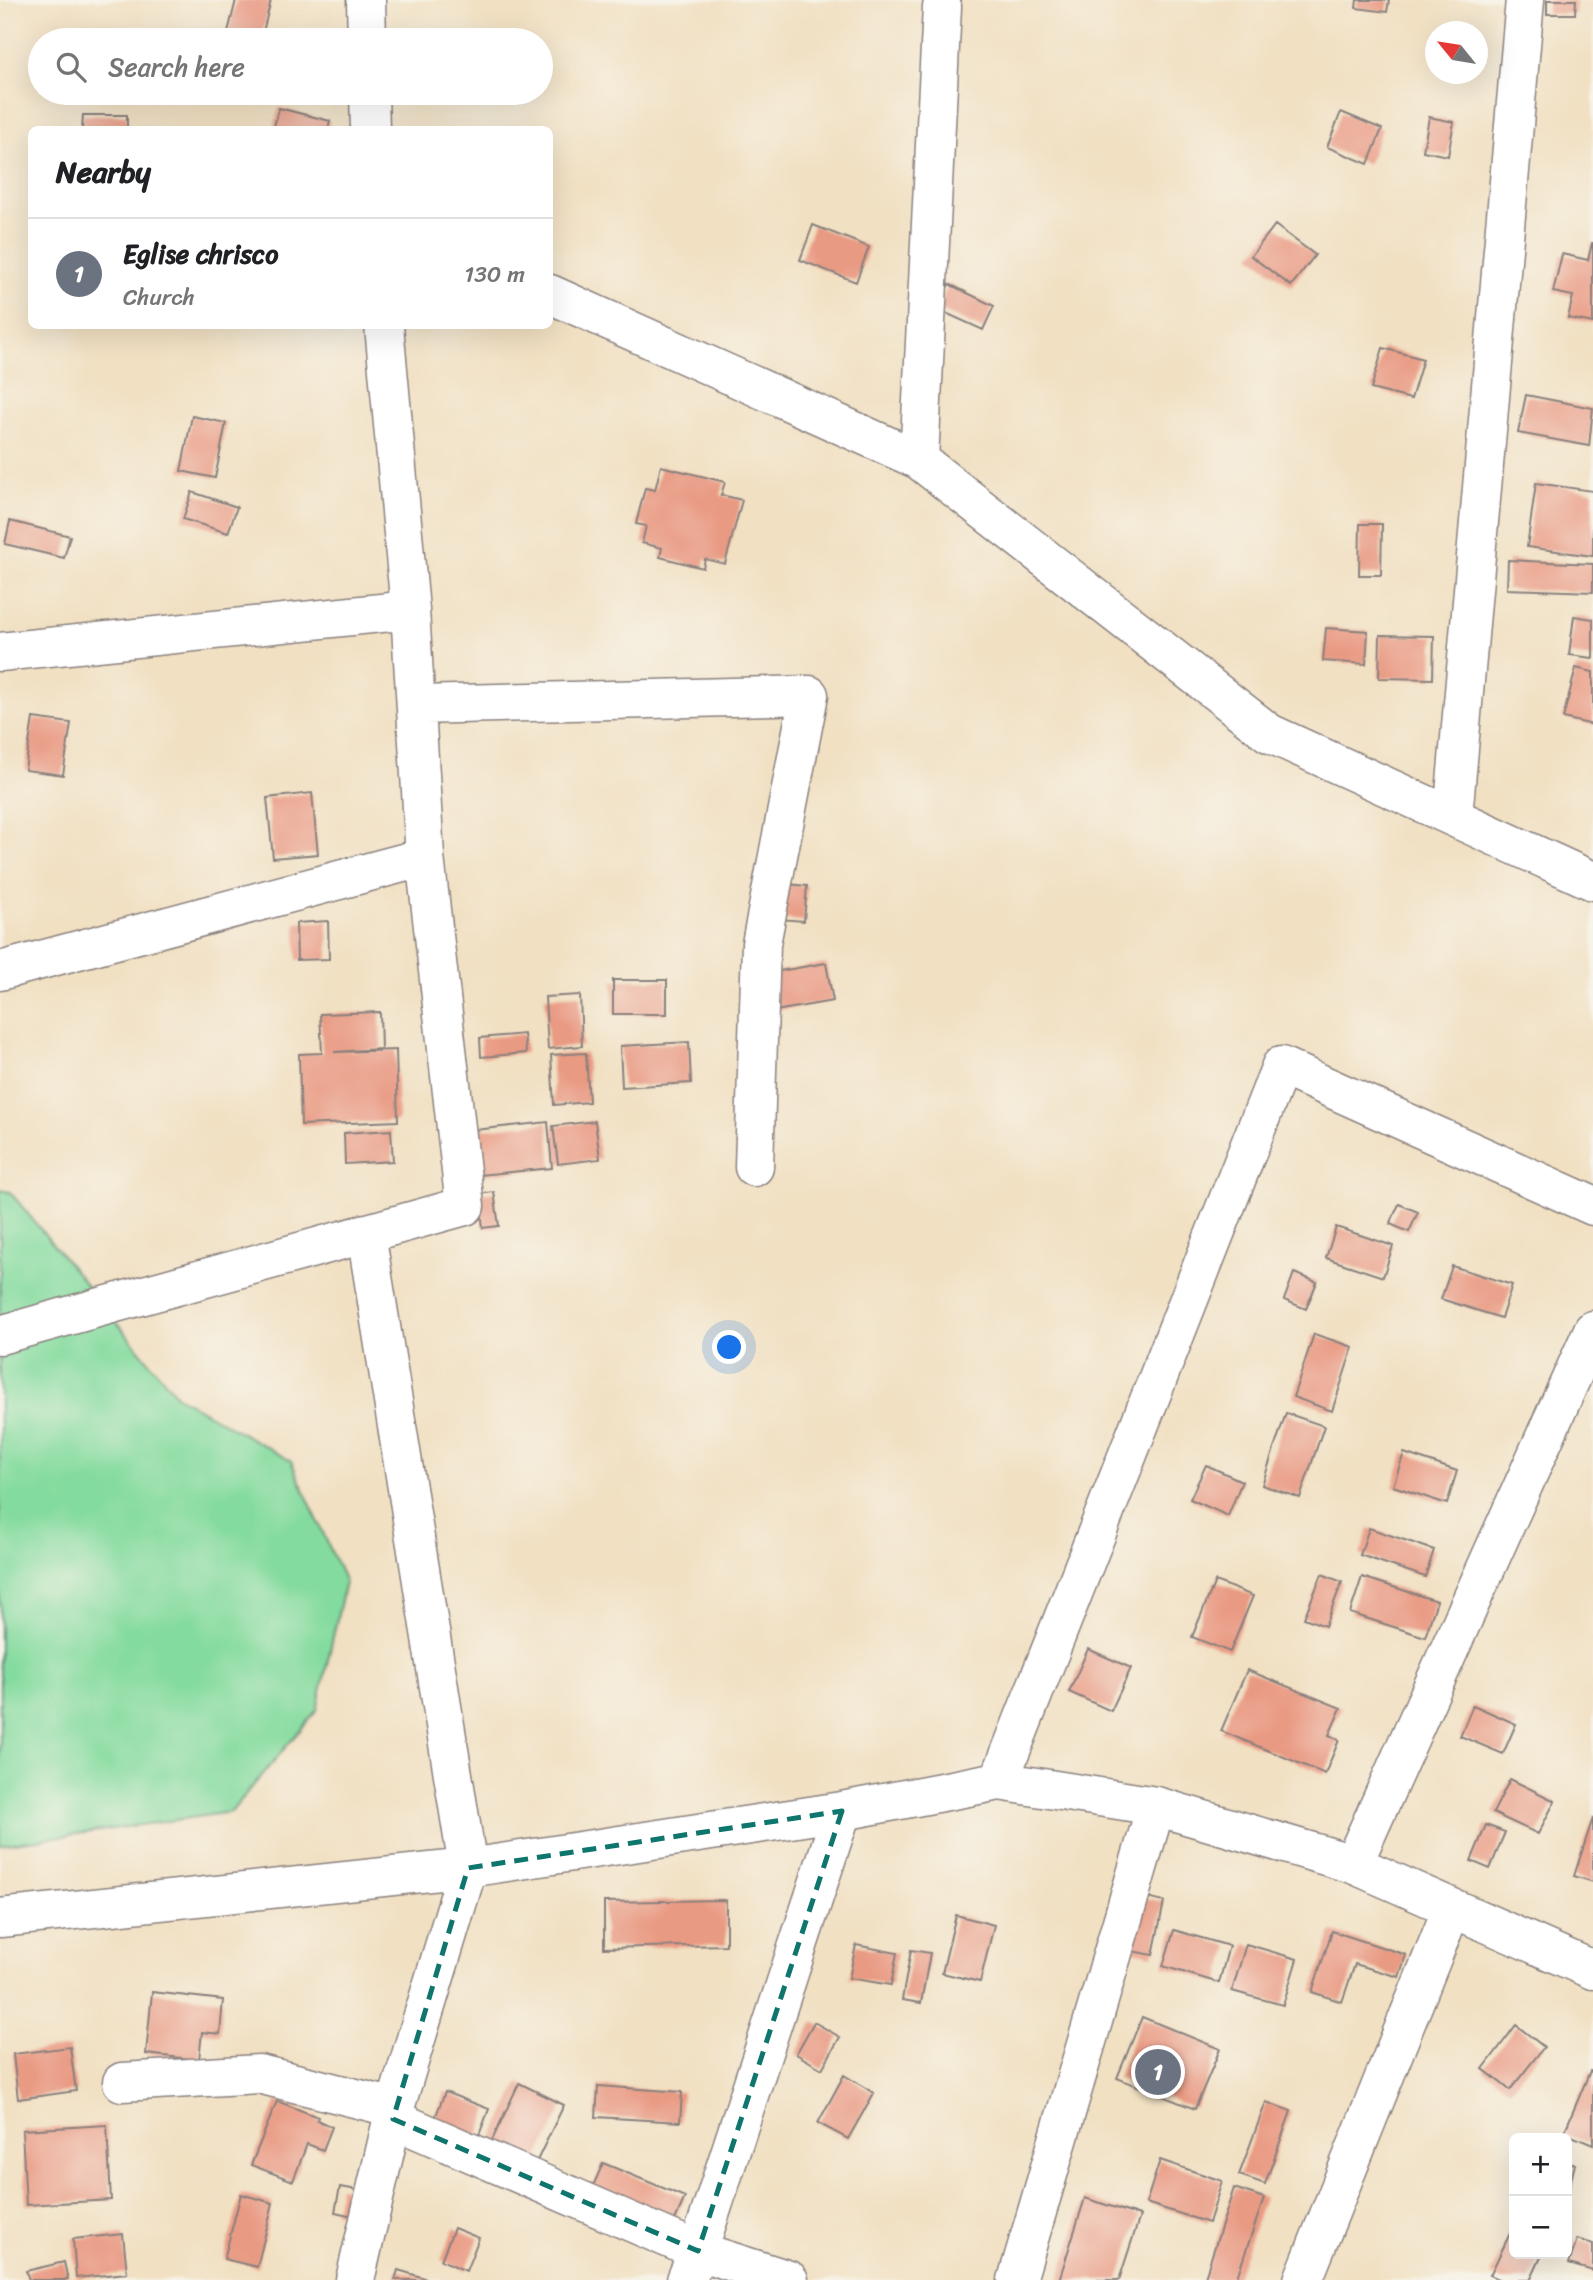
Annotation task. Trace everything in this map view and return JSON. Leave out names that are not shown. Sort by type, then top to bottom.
[{"type":"street","points":[[366,0],[367,28]]},
{"type":"street","points":[[1453,817],[1525,0]]},
{"type":"street","points":[[919,460],[942,7]]},
{"type":"street","points":[[369,105],[370,126]]},
{"type":"street","points":[[553,295],[919,460],[1269,733],[1593,881]]},
{"type":"street","points":[[0,1335],[465,1206],[425,858],[410,610],[384,329]]},
{"type":"street","points":[[0,652],[410,610]]},
{"type":"street","points":[[416,705],[809,695],[761,944],[754,1167]]},
{"type":"street","points":[[0,971],[425,858]]},
{"type":"street","points":[[999,1781],[1281,1066],[1593,1206]]},
{"type":"street","points":[[355,2280],[394,2113],[468,1868],[366,1233]]},
{"type":"street","points":[[1353,1864],[1593,1330]]},
{"type":"street","points":[[0,1918],[468,1868],[842,1811],[999,1781],[1156,1806],[1353,1864],[1593,1970]]},
{"type":"street","points":[[1017,2280],[1156,1806]]},
{"type":"street","points":[[692,2265],[842,1811]]},
{"type":"street","points":[[1303,2280],[1452,1908]]},
{"type":"street","points":[[122,2082],[259,2074],[394,2113],[692,2265],[789,2280]]},
{"type":"highlighted area","points":[[842,1811],[698,2251],[393,2119],[468,1868]]},
{"type":"green space","points":[[0,1190],[10,1192],[177,1396],[291,1461],[345,1582],[317,1710],[231,1812],[0,1845]]},
{"type":"building","points":[[236,0],[271,0],[264,28],[229,28]]},
{"type":"building","points":[[1357,0],[1389,0],[1387,12],[1356,8]]},
{"type":"building","points":[[1547,0],[1576,0],[1575,14],[1547,14]]},
{"type":"building","points":[[279,108],[330,121],[329,126],[274,126]]},
{"type":"building","points":[[1341,112],[1382,129],[1368,164],[1327,147]]},
{"type":"building","points":[[83,115],[127,115],[127,126],[82,126]]},
{"type":"building","points":[[1429,117],[1454,122],[1448,156],[1423,151]]},
{"type":"building","points":[[813,225],[869,247],[856,282],[800,260]]},
{"type":"building","points":[[1275,225],[1315,255],[1291,286],[1251,256]]},
{"type":"building","points":[[1592,243],[1593,323],[1568,318],[1573,296],[1553,292],[1562,254],[1588,260]]},
{"type":"building","points":[[949,284],[994,306],[983,330],[937,309]]},
{"type":"building","points":[[1383,348],[1423,359],[1411,399],[1371,389]]},
{"type":"building","points":[[1526,395],[1593,408],[1589,446],[1518,433]]},
{"type":"building","points":[[192,416],[226,423],[215,478],[181,471]]},
{"type":"building","points":[[661,466],[725,482],[721,495],[742,500],[725,564],[705,559],[703,568],[660,557],[662,548],[642,543],[646,526],[636,524],[645,488],[655,490]]},
{"type":"building","points":[[1536,483],[1593,491],[1593,556],[1527,547]]},
{"type":"building","points":[[192,492],[237,507],[228,533],[183,519]]},
{"type":"building","points":[[10,521],[70,536],[64,558],[5,544]]},
{"type":"building","points":[[1360,524],[1382,524],[1381,575],[1359,575]]},
{"type":"building","points":[[1508,560],[1593,564],[1593,592],[1507,589]]},
{"type":"building","points":[[1574,616],[1593,619],[1593,658],[1569,655]]},
{"type":"building","points":[[1326,628],[1368,631],[1366,664],[1323,661]]},
{"type":"building","points":[[1380,635],[1434,636],[1433,679],[1379,678]]},
{"type":"building","points":[[1576,668],[1593,672],[1593,725],[1563,718]]},
{"type":"building","points":[[33,718],[71,723],[63,775],[25,770]]},
{"type":"building","points":[[312,793],[318,854],[273,858],[267,798]]},
{"type":"building","points":[[757,881],[807,886],[804,921],[754,917]]},
{"type":"building","points":[[328,921],[329,959],[297,960],[296,923]]},
{"type":"building","points":[[826,963],[833,1001],[775,1011],[768,973]]},
{"type":"building","points":[[613,980],[667,980],[667,1014],[613,1014]]},
{"type":"building","points":[[580,995],[582,1046],[548,1049],[545,997]]},
{"type":"building","points":[[380,1012],[381,1049],[334,1052],[396,1050],[398,1121],[301,1125],[299,1054],[322,1053],[320,1014]]},
{"type":"building","points":[[524,1034],[526,1053],[481,1057],[480,1038]]},
{"type":"building","points":[[689,1042],[691,1083],[622,1087],[620,1046]]},
{"type":"building","points":[[586,1053],[589,1102],[554,1105],[551,1055]]},
{"type":"building","points":[[595,1121],[600,1159],[558,1164],[553,1126]]},
{"type":"building","points":[[548,1122],[552,1168],[479,1175],[475,1130]]},
{"type":"building","points":[[391,1130],[393,1161],[345,1164],[344,1133]]},
{"type":"building","points":[[494,1192],[499,1226],[483,1228],[479,1194]]},
{"type":"building","points":[[1399,1204],[1418,1212],[1409,1232],[1390,1224]]},
{"type":"building","points":[[1336,1227],[1393,1246],[1383,1277],[1326,1258]]},
{"type":"building","points":[[1452,1266],[1512,1285],[1501,1318],[1441,1299]]},
{"type":"building","points":[[1294,1273],[1317,1282],[1306,1309],[1284,1300]]},
{"type":"building","points":[[1314,1334],[1353,1347],[1332,1411],[1293,1397]]},
{"type":"building","points":[[1286,1413],[1324,1426],[1300,1498],[1262,1485]]},
{"type":"building","points":[[1404,1453],[1457,1471],[1447,1504],[1393,1486]]},
{"type":"building","points":[[1206,1465],[1242,1481],[1228,1516],[1190,1499]]},
{"type":"building","points":[[1369,1528],[1434,1550],[1425,1577],[1360,1555]]},
{"type":"building","points":[[1322,1574],[1342,1582],[1325,1626],[1304,1618]]},
{"type":"building","points":[[1362,1577],[1437,1601],[1425,1637],[1350,1613]]},
{"type":"building","points":[[1215,1581],[1253,1596],[1230,1652],[1192,1637]]},
{"type":"building","points":[[1088,1649],[1131,1668],[1111,1711],[1069,1692]]},
{"type":"building","points":[[1247,1670],[1341,1708],[1329,1735],[1339,1740],[1325,1774],[1221,1731]]},
{"type":"building","points":[[1473,1705],[1516,1724],[1503,1754],[1460,1736]]},
{"type":"building","points":[[1510,1779],[1555,1801],[1538,1834],[1493,1813]]},
{"type":"building","points":[[1593,1818],[1593,1882],[1574,1876]]},
{"type":"building","points":[[1486,1825],[1505,1832],[1490,1869],[1471,1861]]},
{"type":"building","points":[[1138,1896],[1164,1902],[1153,1955],[1126,1950]]},
{"type":"building","points":[[726,1900],[726,1945],[604,1948],[604,1902]]},
{"type":"building","points":[[956,1915],[994,1925],[980,1982],[942,1973]]},
{"type":"building","points":[[1174,1930],[1229,1946],[1219,1983],[1163,1966]]},
{"type":"building","points":[[1332,1931],[1406,1955],[1399,1977],[1355,1964],[1342,2002],[1312,1992]]},
{"type":"building","points":[[1246,1944],[1297,1959],[1283,2005],[1232,1991]]},
{"type":"building","points":[[856,1945],[897,1953],[891,1985],[849,1978]]},
{"type":"building","points":[[911,1950],[930,1953],[921,2003],[902,2000]]},
{"type":"building","points":[[152,1992],[223,2000],[220,2034],[202,2032],[199,2060],[146,2054]]},
{"type":"building","points":[[1142,2017],[1220,2049],[1195,2109],[1117,2078]]},
{"type":"building","points":[[814,2022],[840,2037],[822,2069],[796,2054]]},
{"type":"building","points":[[1516,2025],[1544,2047],[1510,2090],[1483,2069]]},
{"type":"building","points":[[70,2047],[76,2091],[18,2099],[13,2054]]},
{"type":"building","points":[[1590,2071],[1593,2072],[1593,2145],[1572,2136],[1572,2133],[1564,2133]]},
{"type":"building","points":[[844,2075],[874,2093],[848,2139],[818,2123]]},
{"type":"building","points":[[519,2083],[564,2105],[531,2173],[487,2151]]},
{"type":"building","points":[[598,2086],[682,2092],[680,2122],[596,2117]]},
{"type":"building","points":[[445,2092],[489,2109],[474,2148],[430,2131]]},
{"type":"building","points":[[277,2101],[318,2117],[317,2120],[332,2127],[323,2150],[307,2144],[293,2181],[251,2165]]},
{"type":"building","points":[[1266,2102],[1291,2111],[1265,2184],[1239,2175]]},
{"type":"building","points":[[107,2125],[111,2200],[26,2205],[22,2130]]},
{"type":"building","points":[[1160,2160],[1222,2181],[1209,2223],[1146,2203]]},
{"type":"building","points":[[603,2163],[685,2197],[669,2234],[587,2200]]},
{"type":"building","points":[[340,2187],[358,2190],[353,2216],[335,2212]]},
{"type":"building","points":[[1234,2188],[1264,2198],[1236,2280],[1204,2280]]},
{"type":"building","points":[[241,2194],[273,2203],[257,2267],[224,2259]]},
{"type":"building","points":[[1085,2198],[1140,2216],[1119,2280],[1059,2280]]},
{"type":"building","points":[[454,2228],[479,2238],[466,2271],[441,2260]]},
{"type":"building","points":[[123,2234],[127,2273],[76,2278],[73,2239]]},
{"type":"building","points":[[1509,2235],[1509,2259],[1540,2259],[1530,2280],[1501,2280],[1490,2275]]},
{"type":"building","points":[[1577,2239],[1593,2244],[1593,2271],[1569,2264]]},
{"type":"building","points":[[64,2262],[68,2280],[29,2280],[26,2271]]},
{"type":"building","points":[[398,2270],[428,2279],[428,2280],[395,2280]]},
{"type":"place","name":"Eglise chrisco","points":[[1158,2072]]}]
